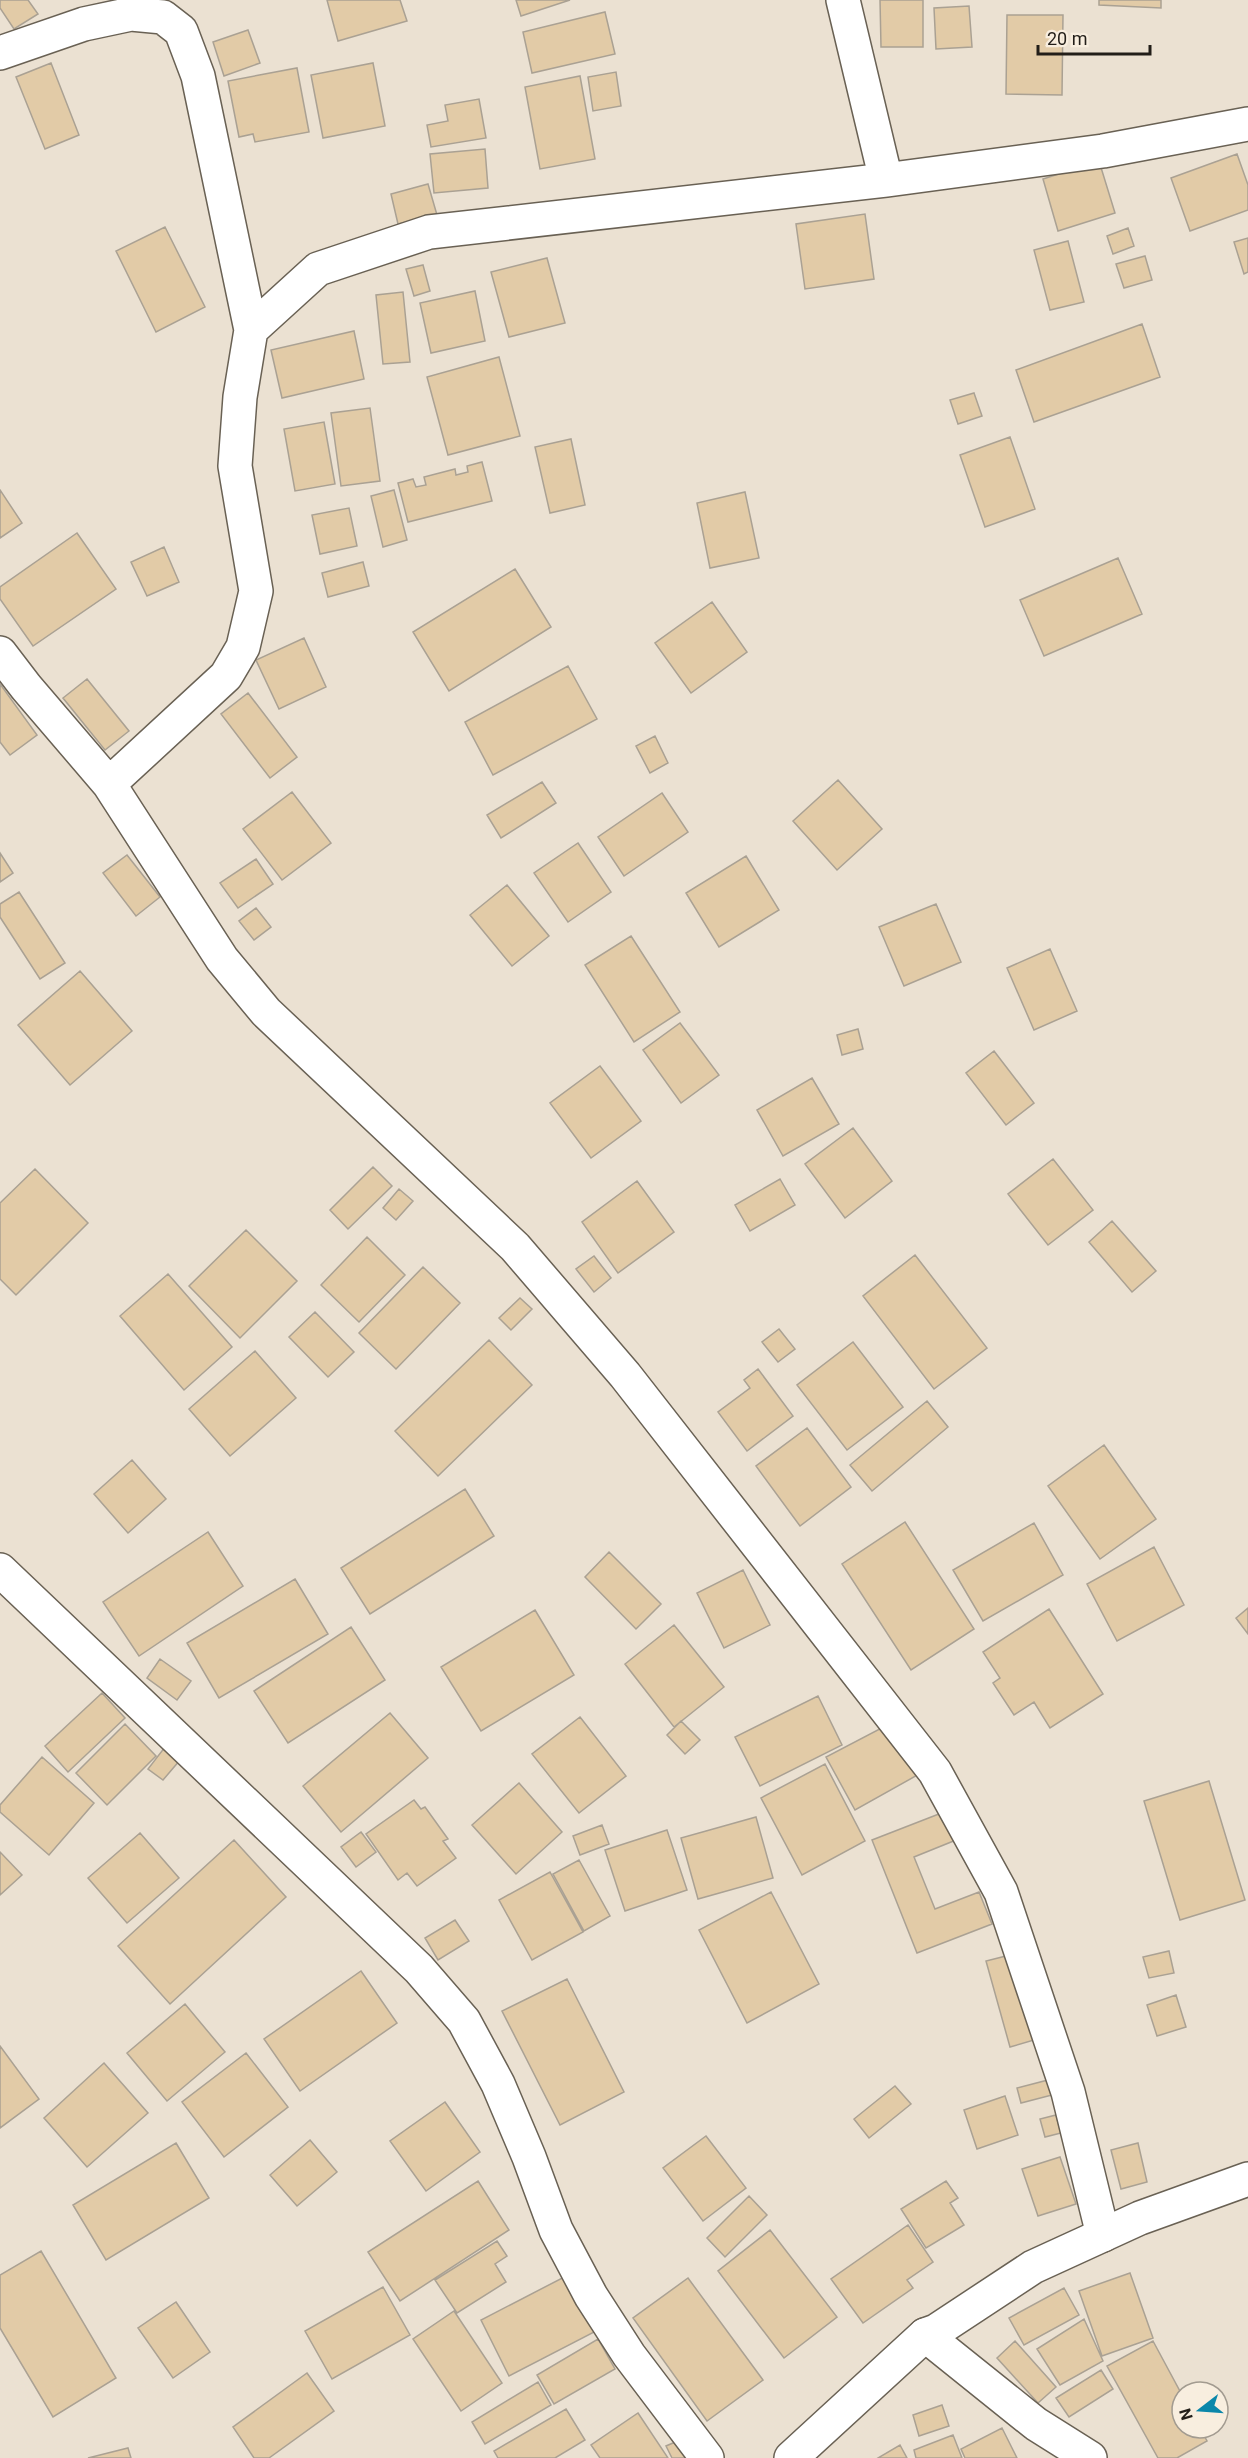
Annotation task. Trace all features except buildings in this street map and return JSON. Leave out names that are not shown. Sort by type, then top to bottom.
[{"type":"street","points":[[843,0],[886,180]]},
{"type":"street","points":[[0,53],[84,24],[131,14],[163,17],[182,31],[198,76],[250,330],[240,397],[236,466],[256,591],[243,647],[226,676],[109,784]]},
{"type":"street","points":[[250,330],[318,269],[429,232],[886,180],[1103,151],[1248,124]]},
{"type":"street","points":[[0,653],[109,784],[222,959],[266,1012],[515,1247],[625,1375],[936,1772],[1002,1892],[1068,2092],[1102,2235]]},
{"type":"street","points":[[0,1570],[419,1969],[464,2021],[498,2084],[529,2157],[556,2230],[591,2296],[629,2355],[707,2458]]},
{"type":"street","points":[[791,2458],[925,2335],[936,2331],[1033,2267],[1140,2218],[1248,2179]]},
{"type":"street","points":[[925,2335],[1036,2424],[1090,2458]]}]
